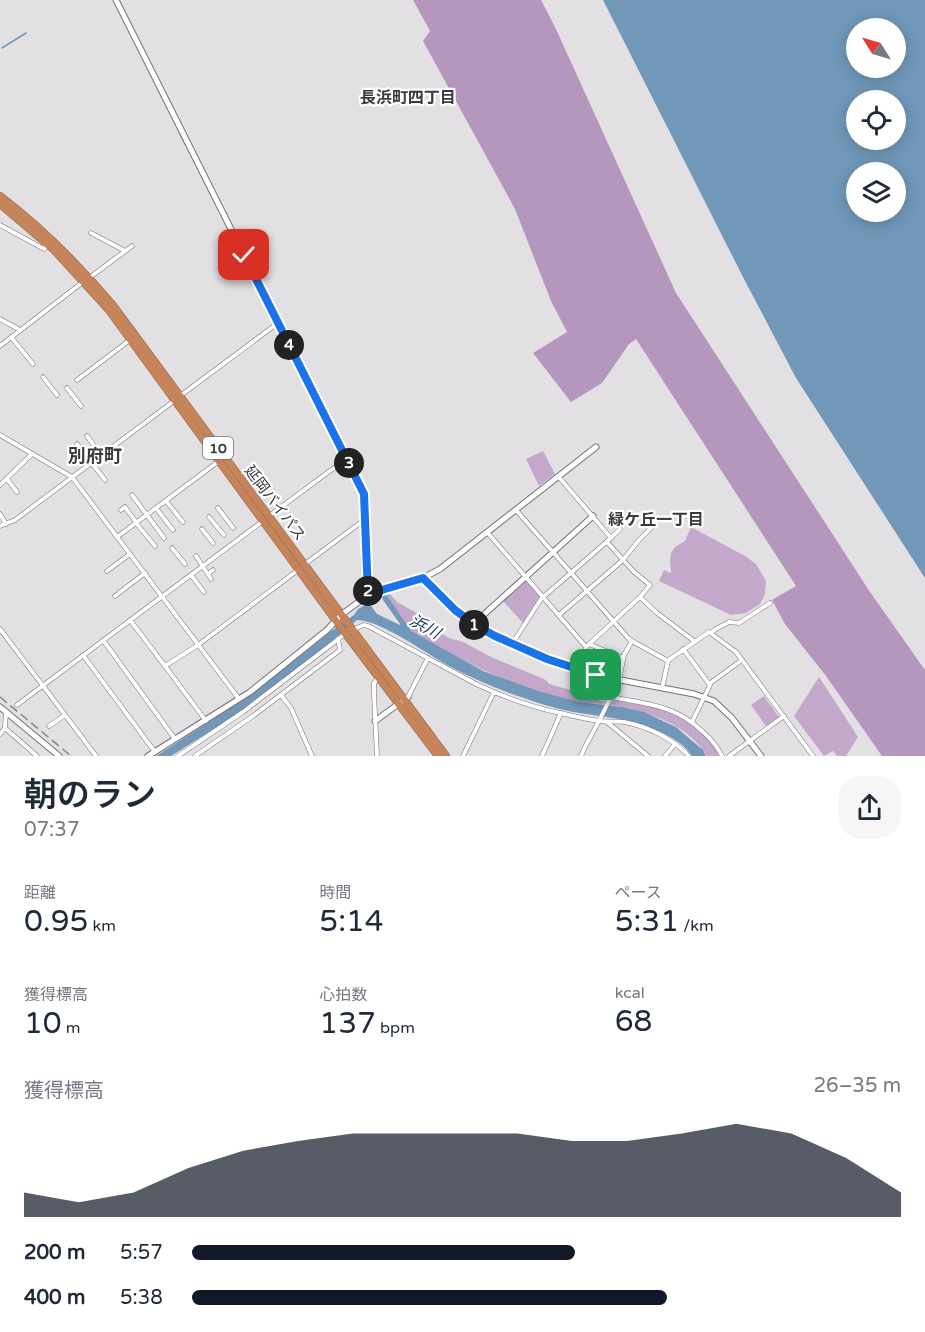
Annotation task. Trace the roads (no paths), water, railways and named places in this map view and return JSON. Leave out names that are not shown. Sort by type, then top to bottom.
[{"type":"highway","name":"延岡バイパス","points":[[0,196],[19,210],[112,304],[219,460],[266,519]]},
{"type":"highway","name":"延岡バイパス","points":[[0,204],[51,243]]},
{"type":"highway","name":"延岡バイパス","points":[[87,280],[130,340],[177,398],[348,631],[446,756]]},
{"type":"highway","name":"延岡バイパス","points":[[348,631],[378,678],[404,701],[438,756]]},
{"type":"street","points":[[116,0],[364,494],[368,595]]},
{"type":"street","points":[[0,225],[44,249],[51,243]]},
{"type":"street","points":[[91,232],[125,251]]},
{"type":"street","points":[[0,346],[132,246]]},
{"type":"street","points":[[0,319],[20,330]]},
{"type":"street","points":[[0,526],[15,520],[278,323]]},
{"type":"street","points":[[11,337],[33,364]]},
{"type":"street","points":[[77,380],[130,340]]},
{"type":"street","points":[[43,377],[57,395]]},
{"type":"street","points":[[67,388],[81,406]]},
{"type":"street","points":[[0,435],[72,477],[239,699]]},
{"type":"street","points":[[87,436],[102,455]]},
{"type":"street","points":[[77,444],[105,480]]},
{"type":"street","points":[[148,756],[239,699],[319,637],[368,595],[423,578],[440,569],[597,447]]},
{"type":"street","points":[[0,485],[32,454]]},
{"type":"street","points":[[17,705],[346,459]]},
{"type":"street","points":[[117,537],[219,460]]},
{"type":"street","points":[[558,476],[610,538]]},
{"type":"street","points":[[7,479],[17,492]]},
{"type":"street","points":[[132,495],[164,538]]},
{"type":"street","points":[[166,501],[183,522]]},
{"type":"street","points":[[121,510],[125,507],[155,546]]},
{"type":"street","points":[[156,508],[173,531]]},
{"type":"street","points":[[218,508],[233,528]]},
{"type":"street","points":[[516,509],[632,641],[668,661]]},
{"type":"street","points":[[0,514],[6,524]]},
{"type":"street","points":[[475,625],[478,619],[593,516]]},
{"type":"street","points":[[209,517],[224,535]]},
{"type":"street","points":[[165,666],[198,645],[360,523],[366,524]]},
{"type":"street","points":[[559,615],[623,560],[651,528]]},
{"type":"street","points":[[202,529],[213,543]]},
{"type":"street","points":[[512,644],[544,597],[620,529]]},
{"type":"street","points":[[487,532],[588,646],[623,658]]},
{"type":"street","points":[[579,670],[588,646],[650,585],[634,572],[607,542]]},
{"type":"street","points":[[172,549],[185,564]]},
{"type":"street","points":[[107,571],[130,554]]},
{"type":"street","points":[[196,556],[212,579]]},
{"type":"street","points":[[208,574],[213,570]]},
{"type":"street","points":[[115,596],[145,573]]},
{"type":"street","points":[[191,574],[204,592]]},
{"type":"street","points":[[423,578],[455,610],[475,625],[547,659],[579,670],[714,701],[727,712],[761,756]]},
{"type":"street","points":[[640,597],[694,641]]},
{"type":"street","points":[[662,688],[668,661],[683,649],[729,622],[740,623],[770,603]]},
{"type":"street","points":[[130,620],[206,721]]},
{"type":"street","points":[[178,756],[243,712],[348,631],[363,625],[369,626],[494,692],[561,713],[637,725],[675,744],[689,756]]},
{"type":"street","points":[[0,628],[96,756]]},
{"type":"street","points":[[711,633],[736,652],[813,756]]},
{"type":"street","points":[[195,756],[223,738],[340,650],[338,639]]},
{"type":"street","points":[[103,640],[176,739]]},
{"type":"street","points":[[581,756],[619,680],[623,658],[632,641]]},
{"type":"street","points":[[683,649],[709,684]]},
{"type":"street","points":[[83,655],[155,752]]},
{"type":"street","points":[[375,722],[404,701],[428,658]]},
{"type":"street","points":[[692,722],[709,684],[742,660]]},
{"type":"street","points":[[377,756],[374,683],[378,678]]},
{"type":"street","points":[[463,756],[494,692]]},
{"type":"street","points":[[281,695],[291,708],[312,756]]},
{"type":"street","points":[[610,700],[655,705],[678,713],[692,722],[710,739],[723,756]]},
{"type":"street","points":[[0,706],[59,756]]},
{"type":"street","points":[[0,734],[5,728],[6,711]]},
{"type":"street","points":[[542,756],[561,713]]},
{"type":"street","points":[[50,726],[65,715]]},
{"type":"street","points":[[729,756],[784,716]]},
{"type":"street","points":[[607,721],[648,756]]},
{"type":"street","points":[[5,728],[37,756]]},
{"type":"street","points":[[665,756],[675,744]]},
{"type":"water","points":[[603,0],[925,0],[925,578],[796,378]]},
{"type":"water","points":[[386,594],[411,631],[483,671],[538,691],[579,702],[644,712],[676,727],[703,750],[706,756],[692,756],[672,738],[638,723],[572,712],[501,690],[451,667],[392,632],[357,620],[247,708],[171,756],[156,756],[252,694],[354,615],[358,609],[369,603],[377,614],[400,625],[383,600],[382,596]]},
{"type":"waterway","points":[[2,48],[26,33]]},
{"type":"waterway","points":[[180,134],[185,144]]},
{"type":"waterway","points":[[345,462],[358,488]]},
{"type":"waterway","points":[[360,496],[361,519]]},
{"type":"waterway","points":[[361,527],[362,589]]},
{"type":"railway","points":[[0,697],[71,756]]},
{"type":"district","name":"長浜町四丁目","points":[[408,98]]},
{"type":"district","name":"別府町","points":[[95,456]]},
{"type":"district","name":"緑ケ丘一丁目","points":[[656,520]]},
{"type":"water label","name":"浜川","points":[[425,627]]}]
